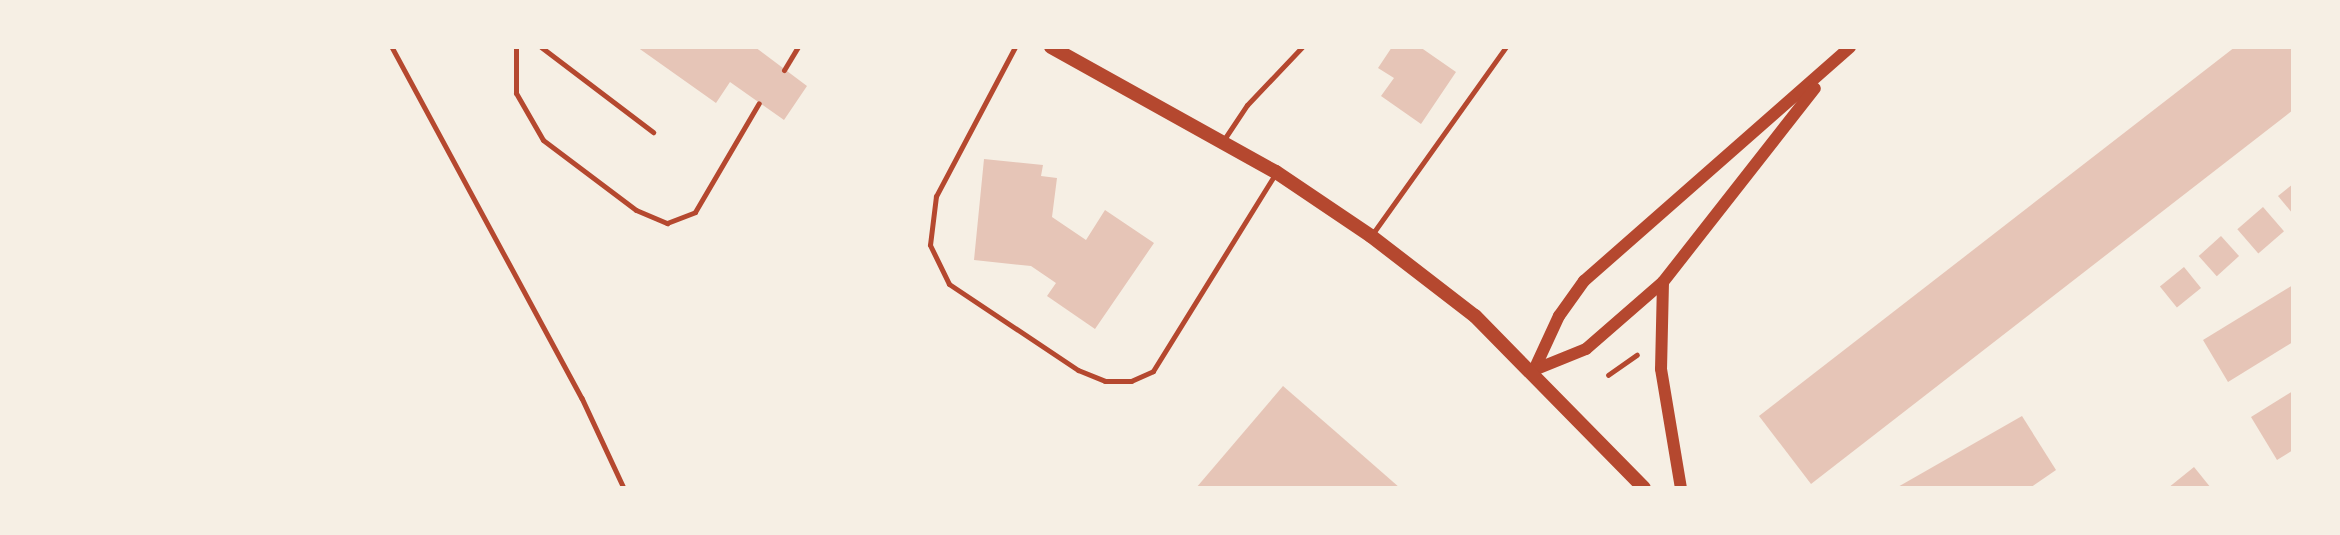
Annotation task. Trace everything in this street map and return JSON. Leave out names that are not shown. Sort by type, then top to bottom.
[{"type":"main road","points":[[1051,47],[1276,172],[1371,236],[1460,302],[1534,370],[1644,488]]},
{"type":"street","points":[[1534,370],[1559,316],[1584,281],[1825,73],[1850,47]]},
{"type":"street","points":[[1534,370],[1586,349],[1663,282],[1825,73]]},
{"type":"street","points":[[1663,282],[1661,369],[1681,488]]},
{"type":"lane","points":[[516,47],[516,93],[543,140],[636,210],[667,223],[695,212],[759,103]]},
{"type":"lane","points":[[541,47],[653,132]]},
{"type":"lane","points":[[784,70],[798,47]]},
{"type":"lane","points":[[1015,47],[940,186],[929,220],[930,245],[949,284],[1078,370],[1105,381],[1131,381],[1153,371],[1276,172]]},
{"type":"lane","points":[[1223,141],[1247,105],[1302,47]]},
{"type":"lane","points":[[1371,236],[1506,47]]},
{"type":"path","points":[[392,47],[624,488]]},
{"type":"path","points":[[1608,375],[1637,354]]},
{"type":"building","points":[[637,47],[755,47],[807,86],[784,120],[730,82],[716,103]]},
{"type":"building","points":[[1392,47],[1420,47],[1456,72],[1421,124],[1381,96],[1394,78],[1378,68]]},
{"type":"building","points":[[2235,47],[2293,47],[2293,110],[1811,484],[1759,416]]},
{"type":"building","points":[[984,159],[1043,165],[1041,176],[1057,178],[1052,217],[1086,240],[1105,210],[1154,243],[1095,329],[1047,296],[1056,283],[1031,266],[974,260]]},
{"type":"building","points":[[2293,184],[2293,214],[2278,196]]},
{"type":"building","points":[[2263,207],[2284,231],[2258,253],[2237,229]]},
{"type":"building","points":[[2221,236],[2239,256],[2217,276],[2199,256]]},
{"type":"building","points":[[2184,267],[2201,288],[2177,307],[2160,287]]},
{"type":"building","points":[[2293,285],[2293,342],[2228,382],[2203,340]]},
{"type":"building","points":[[1283,386],[1336,432],[1400,488],[1196,488]]},
{"type":"building","points":[[2293,391],[2293,450],[2277,460],[2251,417]]},
{"type":"building","points":[[2022,416],[2056,470],[2030,488],[1896,488]]},
{"type":"building","points":[[2194,467],[2211,488],[2168,488]]}]
